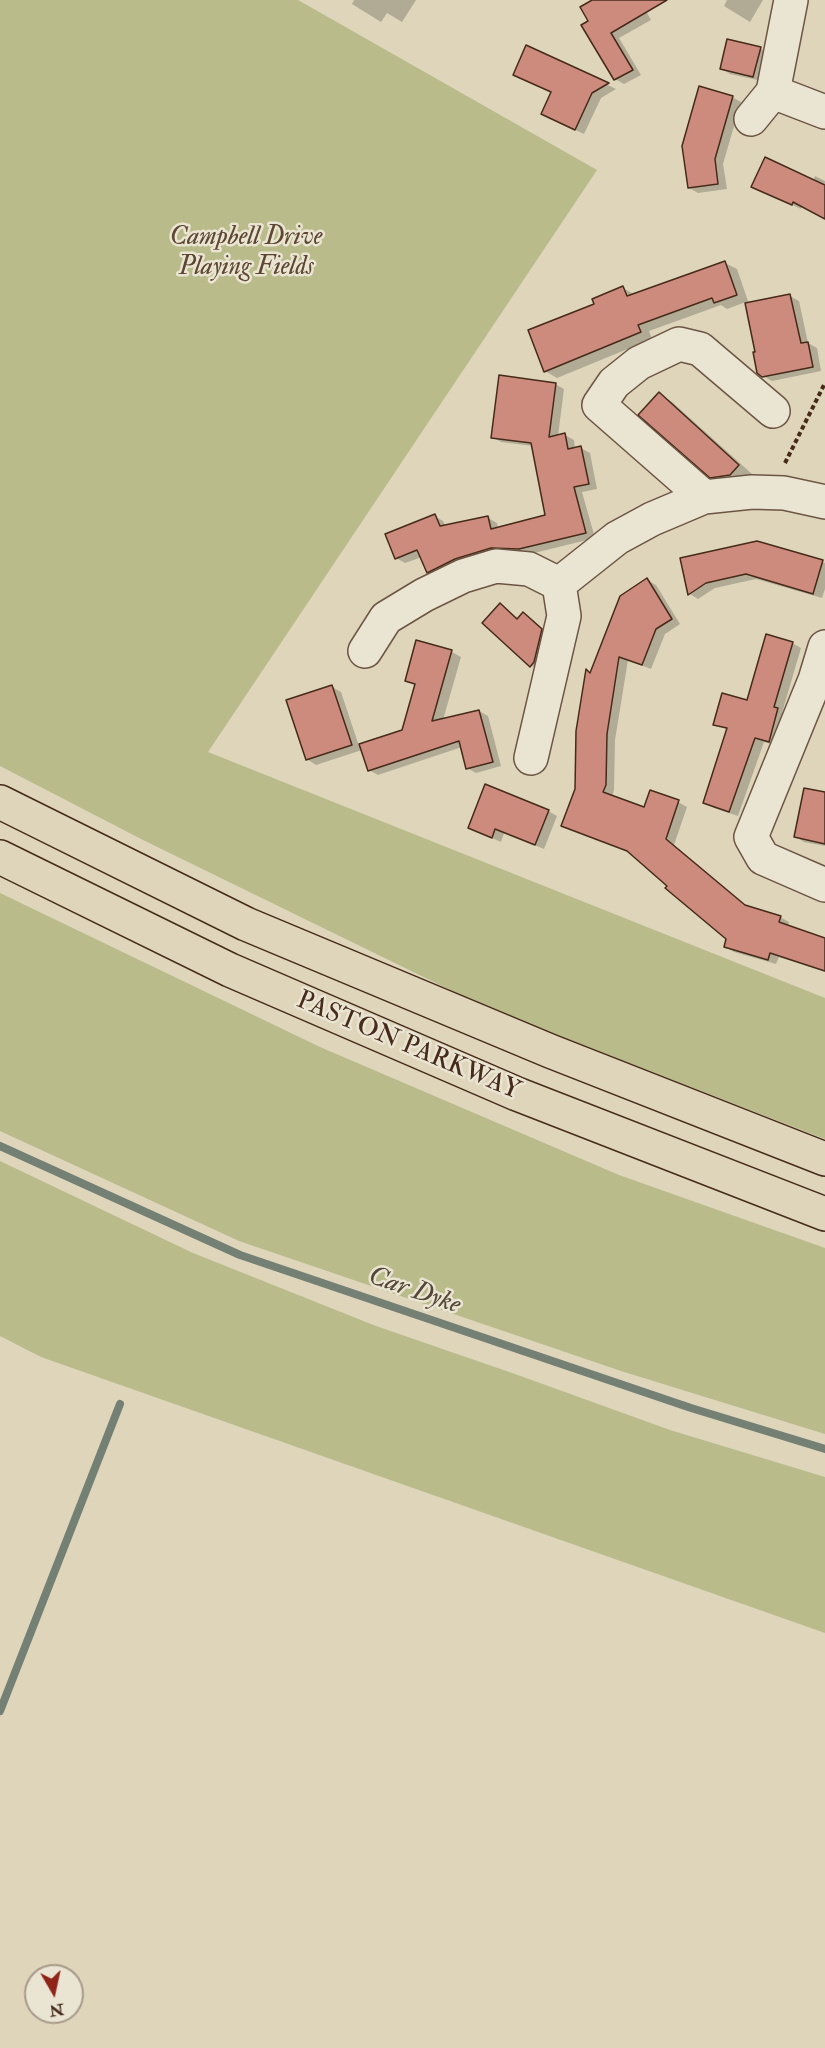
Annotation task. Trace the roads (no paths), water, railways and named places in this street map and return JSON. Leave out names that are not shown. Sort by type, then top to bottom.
[{"type":"highway","name":"PASTON PARKWAY","points":[[0,802],[246,924],[550,1051],[825,1159]]},
{"type":"highway","name":"PASTON PARKWAY","points":[[0,857],[230,970],[506,1090],[825,1214]]},
{"type":"street","points":[[751,119],[773,92],[791,0]]},
{"type":"street","points":[[773,92],[825,112]]},
{"type":"street","points":[[704,498],[599,405],[614,383],[639,363],[679,344],[700,349],[773,411]]},
{"type":"street","points":[[559,584],[617,538],[652,519],[704,498],[752,492],[784,493],[825,502]]},
{"type":"street","points":[[365,651],[386,618],[424,595],[463,576],[496,566],[529,568],[559,584]]},
{"type":"street","points":[[531,758],[564,616],[559,584]]},
{"type":"street","points":[[825,647],[815,680],[752,837],[763,858],[825,885]]},
{"type":"waterway","name":"Car Dyke","points":[[0,1146],[240,1255],[691,1408],[825,1449]]},
{"type":"waterway","points":[[0,1711],[120,1404]]},
{"type":"park label","name":"Campbell Drive Playing Fields","points":[[246,253]]}]
